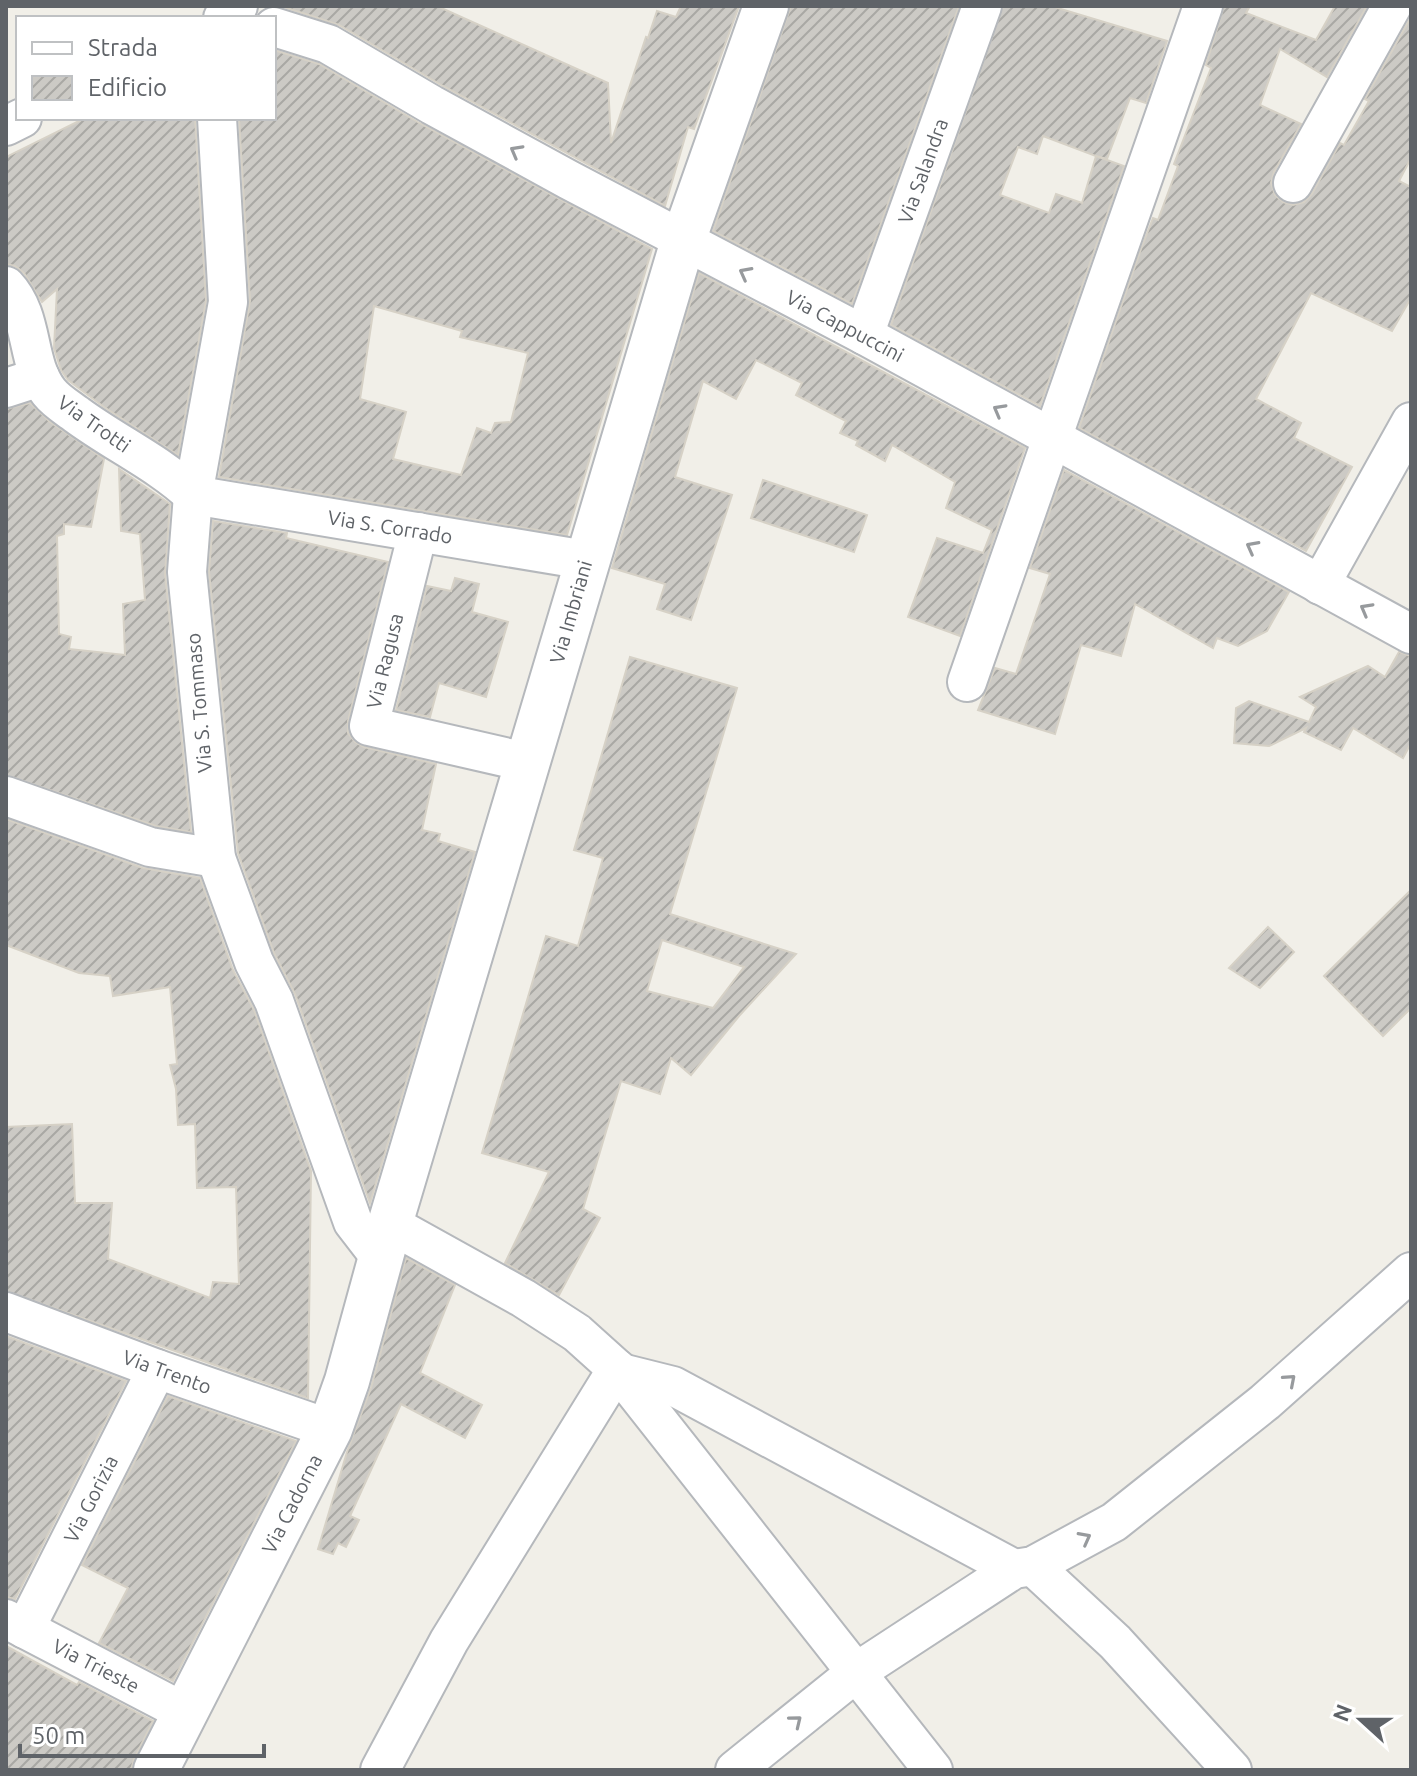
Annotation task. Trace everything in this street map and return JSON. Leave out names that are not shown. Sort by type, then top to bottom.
[{"type":"street","name":"Via Imbriani","points":[[385,1240],[683,241],[766,6]]},
{"type":"street","name":"Via Salandra","points":[[864,335],[982,6]]},
{"type":"street","points":[[967,682],[1203,6]]},
{"type":"street","points":[[1293,183],[1392,6]]},
{"type":"street","name":"Via Cappuccini","points":[[276,28],[328,44],[432,105],[864,335],[1411,634]]},
{"type":"street","name":"Via S. Tommaso","points":[[217,120],[228,302],[193,495],[187,572],[216,858],[254,962],[274,1001],[353,1222],[385,1240]]},
{"type":"street","name":"Via Trotti","points":[[6,286],[17,297],[22,308],[23,382],[47,390],[92,426],[172,475],[193,495]]},
{"type":"street","points":[[1320,585],[1411,422]]},
{"type":"street","name":"Via S. Corrado","points":[[193,495],[586,560]]},
{"type":"street","name":"Via Ragusa","points":[[418,532],[369,726],[526,762]]},
{"type":"street","points":[[6,796],[150,847],[216,858]]},
{"type":"street","points":[[385,1240],[537,1307],[577,1333],[619,1371],[933,1770]]},
{"type":"street","name":"Via Cadorna","points":[[156,1770],[330,1429],[347,1381],[385,1240]]},
{"type":"street","points":[[735,1770],[858,1671],[1023,1567],[1114,1522],[1265,1402],[1411,1272]]},
{"type":"street","name":"Via Trento","points":[[6,1312],[330,1429]]},
{"type":"street","name":"Via Gorizia","points":[[16,1624],[157,1369]]},
{"type":"street","points":[[619,1371],[673,1386],[1023,1567],[1115,1642],[1232,1770]]},
{"type":"street","points":[[380,1770],[449,1641],[619,1371]]},
{"type":"street","name":"Via Trieste","points":[[16,1624],[186,1713]]},
{"type":"building","points":[[281,6],[437,6],[608,83],[611,143],[657,11],[676,17],[681,6],[739,6],[694,129],[688,127],[665,206],[443,86],[339,25]]},
{"type":"building","points":[[791,6],[959,6],[852,304],[713,231]]},
{"type":"building","points":[[1003,6],[1051,6],[1167,41],[1146,103],[1130,98],[1107,159],[1096,156],[1124,166],[1040,406],[891,325]],"holes":[[[1043,136],[1096,156],[1082,203],[1056,194],[1049,213],[1000,195],[1018,147],[1037,154]]]},
{"type":"building","points":[[1224,6],[1250,6],[1246,13],[1316,40],[1335,6],[1367,6],[1327,77],[1280,49],[1260,105],[1301,124],[1271,183],[1275,195],[1293,205],[1304,202],[1312,194],[1340,143],[1344,145],[1369,101],[1365,99],[1411,17],[1411,158],[1399,181],[1411,187],[1411,298],[1392,331],[1311,293],[1256,399],[1301,423],[1294,438],[1352,467],[1306,551],[1079,428],[1141,249],[1153,218],[1158,220],[1178,166],[1174,164],[1211,68],[1206,65]]},
{"type":"building","points":[[276,51],[319,64],[421,124],[652,249],[567,535],[219,477],[250,301],[239,120],[276,120]],"holes":[[[374,306],[462,331],[460,337],[528,353],[511,422],[495,423],[491,433],[477,428],[461,475],[393,459],[406,412],[360,399]]]},
{"type":"building","points":[[81,120],[195,120],[206,301],[178,455],[104,407],[68,380],[61,370],[54,348],[57,289],[42,302],[24,273],[6,264],[6,157]]},
{"type":"building","points":[[699,273],[1025,448],[960,636],[908,617],[937,538],[983,553],[992,530],[946,508],[955,482],[892,445],[885,461],[856,445],[858,441],[840,433],[846,421],[796,395],[802,383],[756,360],[736,399],[703,381],[675,477],[732,495],[691,620],[657,609],[665,584],[612,568]]},
{"type":"building","points":[[30,403],[50,422],[104,459],[91,527],[64,524],[64,534],[57,536],[59,634],[71,637],[69,649],[125,655],[123,604],[145,600],[140,534],[121,531],[119,469],[170,504],[165,574],[191,832],[156,826],[6,775],[6,409]]},
{"type":"building","points":[[1064,470],[1289,592],[1267,631],[1238,646],[1217,638],[1213,648],[1135,604],[1121,656],[1081,645],[1055,734],[978,710],[995,668],[1016,674],[1050,574],[1030,568]]},
{"type":"building","points":[[763,480],[867,515],[854,552],[751,518]]},
{"type":"building","points":[[213,521],[287,533],[286,538],[388,562],[348,721],[348,733],[364,747],[436,764],[422,830],[440,834],[438,841],[475,852],[370,1203],[295,994],[274,953],[238,853],[209,572]]},
{"type":"building","points":[[455,578],[479,584],[472,612],[508,622],[486,697],[439,683],[430,717],[396,710],[427,586],[451,591]]},
{"type":"building","points":[[1399,652],[1411,656],[1411,743],[1403,758],[1353,728],[1341,750],[1304,732],[1306,728],[1269,746],[1234,743],[1236,708],[1249,701],[1309,722],[1316,707],[1300,697],[1368,666],[1385,677]]},
{"type":"building","points":[[630,657],[737,688],[670,914],[796,954],[739,1016],[691,1075],[671,1058],[660,1094],[621,1081],[583,1209],[600,1218],[559,1295],[505,1263],[549,1172],[482,1153],[546,936],[578,946],[603,858],[574,850]],"holes":[[[662,940],[744,967],[713,1008],[647,991]]]},
{"type":"building","points":[[6,819],[143,868],[200,878],[233,970],[254,1010],[311,1171],[308,1398],[6,1291],[6,1127],[72,1124],[75,1203],[112,1203],[108,1259],[210,1298],[213,1282],[239,1284],[236,1187],[197,1188],[195,1124],[178,1125],[176,1089],[170,1065],[177,1064],[170,987],[113,996],[110,976],[79,973],[6,945]]},
{"type":"building","points":[[1411,890],[1411,1008],[1383,1036],[1324,976]]},
{"type":"building","points":[[1268,927],[1294,952],[1260,988],[1229,968]]},
{"type":"building","points":[[406,1258],[455,1285],[420,1373],[482,1405],[465,1438],[401,1404],[350,1516],[359,1520],[346,1547],[338,1543],[333,1554],[318,1549],[347,1452],[371,1388]]},
{"type":"building","points":[[6,1336],[126,1381],[15,1599],[6,1597]]},
{"type":"building","points":[[168,1396],[296,1441],[173,1681],[99,1643],[128,1588],[82,1565]]},
{"type":"building","points":[[6,1646],[77,1685],[79,1682],[153,1721],[131,1770],[6,1770]]}]
